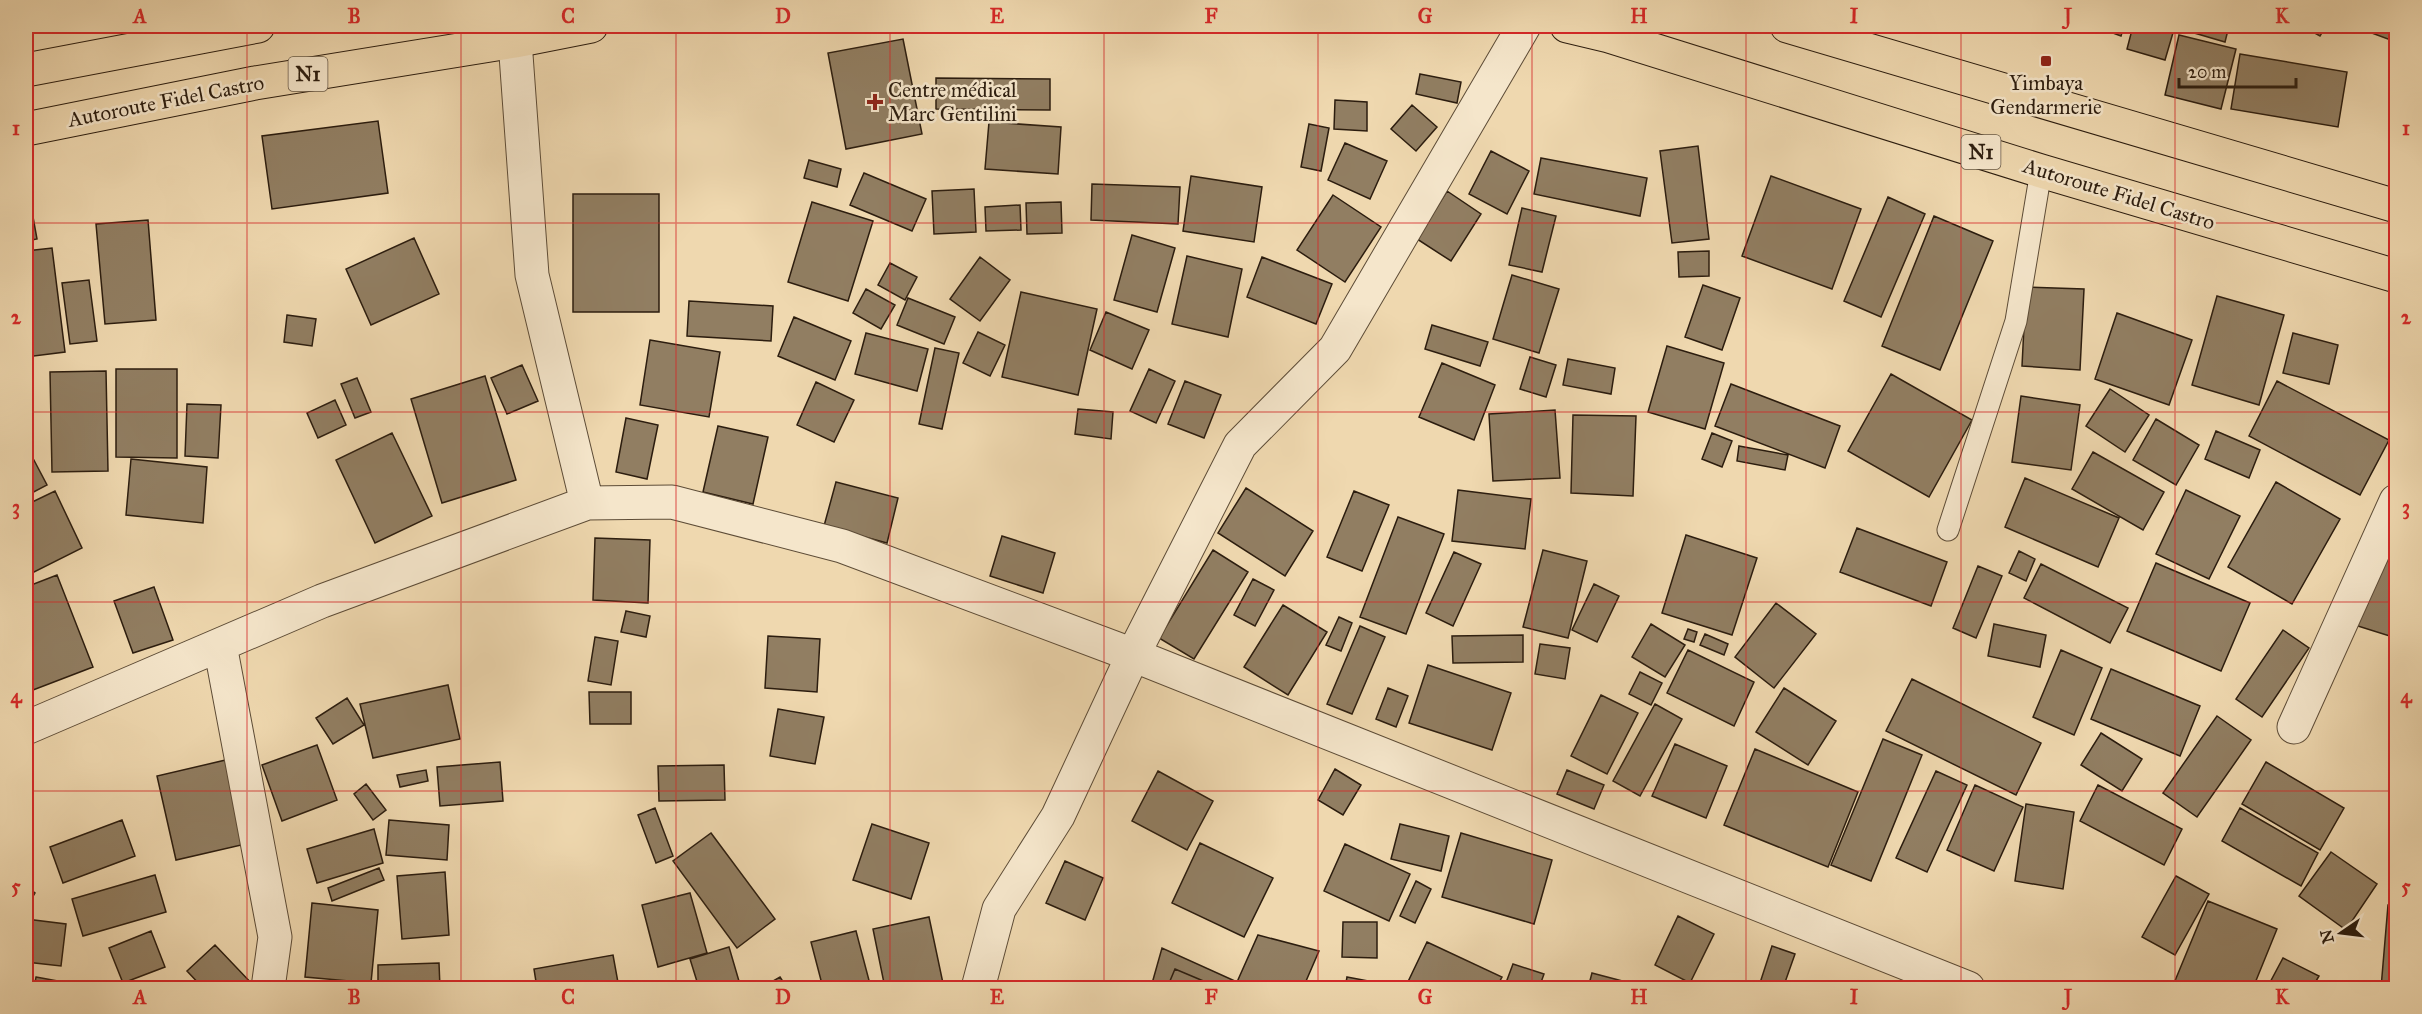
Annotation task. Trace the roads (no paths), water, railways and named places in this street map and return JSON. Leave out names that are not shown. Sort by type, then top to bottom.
[{"type":"highway","points":[[26,70],[258,26]]},
{"type":"highway","name":"Autoroute Fidel Castro","points":[[26,129],[255,83],[515,41],[591,26]]},
{"type":"highway","name":"Autoroute Fidel Castro","points":[[1567,26],[1609,36],[2041,171],[2397,276]]},
{"type":"highway","points":[[1787,26],[2397,206]]},
{"type":"street","points":[[978,988],[999,909],[1058,816],[1133,655],[1240,445],[1335,349],[1524,26]]},
{"type":"street","points":[[515,41],[532,275],[587,503]]},
{"type":"street","points":[[2294,727],[2397,501]]},
{"type":"street","points":[[26,728],[322,601],[587,503],[672,502],[842,546],[1133,655],[1968,988]]},
{"type":"street","points":[[220,645],[275,937],[268,988]]},
{"type":"lane","points":[[1948,530],[2016,321],[2041,171]]},
{"type":"place","name":"Yimbaya Gendarmerie","points":[[2046,61]]},
{"type":"place","name":"Centre médical Marc Gentilini","points":[[875,102]]}]
